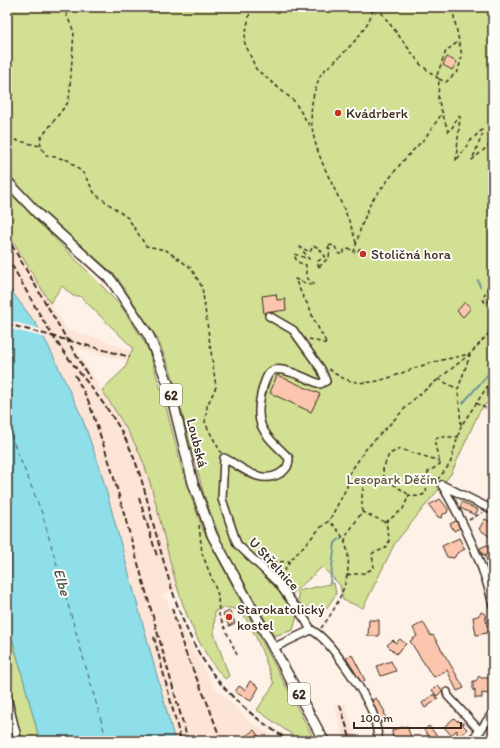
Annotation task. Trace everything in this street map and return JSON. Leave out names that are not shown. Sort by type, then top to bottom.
[{"type":"main road","name":"Loubská","points":[[7,181],[40,216],[111,280],[149,336],[169,386],[193,483],[201,509],[212,535],[324,741]]},
{"type":"street","points":[[224,458],[254,475],[262,477],[271,477],[286,468],[289,458],[262,430],[258,418],[259,402],[268,374],[273,370],[282,370],[320,384],[326,380],[321,369],[294,330],[269,316]]},
{"type":"street","name":"U Střelnice","points":[[224,458],[222,499],[237,544],[278,583],[314,632],[341,659],[372,713],[379,741]]},
{"type":"street","points":[[491,509],[442,485],[474,546],[487,578],[493,605]]},
{"type":"street","points":[[273,648],[314,632]]},
{"type":"street","points":[[447,692],[448,696],[480,731]]},
{"type":"street","points":[[7,697],[18,741]]},
{"type":"street","points":[[470,741],[480,731],[493,712]]},
{"type":"path","points":[[7,10],[14,7]]},
{"type":"path","points":[[63,7],[74,32],[69,101],[40,139],[41,146],[46,155],[68,160],[84,174],[95,194],[128,218],[146,246],[166,250],[191,268],[202,287],[216,387],[207,406],[205,423],[224,458]]},
{"type":"path","points":[[251,7],[244,41],[256,69],[294,101],[311,128],[323,169],[331,181],[347,216],[356,244],[360,250]]},
{"type":"path","points":[[311,128],[312,102],[320,75],[349,48],[370,20],[374,7]]},
{"type":"path","points":[[377,7],[421,65],[439,79],[446,82],[458,71],[462,56],[452,7]]},
{"type":"path","points":[[437,76],[446,51],[459,41]]},
{"type":"path","points":[[439,79],[438,95],[448,132],[458,116],[460,117],[456,161],[470,141],[482,130],[483,133],[472,160],[493,142]]},
{"type":"path","points":[[298,335],[327,344],[295,279],[312,286],[314,284],[306,277],[306,265],[297,262],[294,254],[309,259],[300,247],[310,252],[314,246],[318,248],[325,256],[317,262],[319,267],[329,257],[330,250],[327,246],[334,245],[339,254],[344,254],[344,250],[350,249],[354,252],[371,202],[402,162],[425,138],[443,112]]},
{"type":"path","points":[[15,140],[41,146]]},
{"type":"path","points":[[493,157],[488,164],[493,166]]},
{"type":"path","points":[[493,273],[483,298],[485,303],[493,300]]},
{"type":"path","points":[[278,583],[290,561],[329,520],[347,487],[349,474],[357,461],[392,421],[438,379],[470,354],[492,332],[493,324]]},
{"type":"path","points":[[325,366],[333,373],[349,381],[369,384],[425,364],[470,354]]},
{"type":"path","points":[[462,426],[458,389],[460,379],[470,354]]},
{"type":"path","points":[[427,481],[438,479],[450,464],[462,426],[476,402],[493,378]]},
{"type":"path","points":[[438,379],[458,389]]},
{"type":"path","points":[[476,402],[493,412]]},
{"type":"path","points":[[314,632],[329,618],[347,575],[348,561],[345,542],[346,536],[362,512],[364,483],[370,479],[384,478],[415,497],[422,496],[426,493],[428,472],[440,464],[434,443],[435,439],[440,437],[459,436]]},
{"type":"path","points":[[384,478],[385,463],[389,454],[395,450],[400,449],[440,461]]},
{"type":"path","points":[[386,522],[403,509],[409,494]]},
{"type":"path","points":[[463,523],[491,509]]},
{"type":"path","points":[[362,512],[386,522]]},
{"type":"path","points":[[329,520],[345,542]]},
{"type":"path","points":[[347,575],[364,573],[374,568],[372,554],[385,548],[390,537],[386,522]]},
{"type":"path","points":[[200,523],[202,553],[218,595],[219,615],[237,655]]},
{"type":"path","points":[[259,564],[290,561]]},
{"type":"shaded area","points":[[7,231],[67,330],[133,351],[129,361],[75,348],[133,441],[148,475],[178,590],[163,594],[215,688],[248,720],[280,741],[175,741],[100,468],[81,415],[48,345],[36,324],[7,285]]},
{"type":"shaded area","points":[[345,704],[357,741],[346,741],[341,729],[335,706]]},
{"type":"shaded area","points":[[493,724],[493,741],[477,741]]},
{"type":"green space","name":"Lesopark Děčín","points":[[7,7],[493,7],[493,396],[479,412],[451,474],[395,543],[363,608],[343,600],[340,585],[322,567],[288,598],[297,616],[293,630],[274,636],[222,543],[204,495],[171,372],[157,338],[116,276],[44,213],[7,173]]},
{"type":"green space","points":[[7,190],[123,309],[147,346],[164,399],[185,481],[204,532],[315,741],[301,741],[257,710],[274,684],[255,635],[246,618],[241,613],[235,609],[228,608],[215,611],[214,633],[229,676],[225,679],[208,657],[195,634],[184,609],[176,583],[156,503],[144,465],[128,432],[102,390],[125,368],[133,348],[80,296],[73,296],[62,286],[50,303],[7,231]]},
{"type":"green space","points":[[334,583],[336,594],[326,609],[315,611],[299,603],[298,591]]},
{"type":"green space","points":[[7,619],[40,741],[22,741],[7,682]]},
{"type":"water","name":"Elbe","points":[[7,285],[36,324],[48,345],[81,415],[100,468],[175,741],[40,741],[7,619]]},
{"type":"pier","points":[[7,320],[40,329],[46,338],[7,328]]},
{"type":"building","points":[[447,57],[457,62],[452,70],[443,65]]},
{"type":"building","points":[[276,294],[277,300],[285,299],[286,310],[269,311],[264,314],[262,296]]},
{"type":"building","points":[[465,302],[471,308],[463,317],[457,311]]},
{"type":"building","points":[[277,375],[320,394],[311,412],[270,393]]},
{"type":"building","points":[[440,499],[448,509],[447,513],[443,514],[442,518],[438,517],[429,505]]},
{"type":"building","points":[[462,502],[478,510],[475,515],[460,508]]},
{"type":"building","points":[[485,519],[493,523],[493,539],[479,529]]},
{"type":"building","points":[[456,521],[460,528],[454,531],[450,524]]},
{"type":"building","points":[[459,538],[465,549],[457,553],[454,558],[447,557],[442,546]]},
{"type":"building","points":[[487,545],[489,553],[483,555],[480,548]]},
{"type":"building","points":[[491,553],[493,557],[492,575],[485,555]]},
{"type":"building","name":"Starokatolický kostel","points":[[230,611],[235,623],[229,626],[223,614]]},
{"type":"building","points":[[481,612],[485,614],[487,626],[490,629],[487,633],[476,635],[473,617],[478,616]]},
{"type":"building","points":[[369,620],[379,620],[379,636],[368,636]]},
{"type":"building","points":[[423,622],[431,636],[433,635],[464,688],[457,691],[447,670],[434,677],[410,641],[417,636],[413,628]]},
{"type":"building","points":[[400,639],[406,644],[396,654],[387,645],[393,640],[396,643]]},
{"type":"building","points":[[352,655],[365,680],[361,682],[346,658]]},
{"type":"building","points":[[391,661],[396,671],[381,676],[377,666]]},
{"type":"building","points":[[479,676],[481,678],[488,678],[489,694],[482,693],[482,698],[475,698],[473,681],[476,681]]},
{"type":"building","points":[[250,681],[259,687],[251,701],[235,692],[239,686],[245,690]]},
{"type":"building","points":[[438,685],[442,691],[437,696],[432,690]]},
{"type":"building","points":[[434,694],[438,699],[425,708],[422,703]]},
{"type":"building","points":[[376,698],[384,710],[386,721],[381,723],[372,700]]},
{"type":"building","points":[[454,718],[458,722],[458,720],[461,723],[464,723],[463,725],[467,729],[457,740],[457,730],[451,735],[444,727]]},
{"type":"building","points":[[407,726],[412,740],[393,741],[392,730]]},
{"type":"building","points":[[429,726],[441,741],[433,741],[424,730]]},
{"type":"building","points":[[254,730],[262,741],[238,741],[250,733]]},
{"type":"waterway","points":[[478,280],[480,287]]},
{"type":"waterway","points":[[489,292],[493,294]]},
{"type":"waterway","points":[[463,403],[493,369]]},
{"type":"waterway","points":[[330,583],[335,543],[342,537]]},
{"type":"ferry route","points":[[7,426],[42,513],[107,741]]},
{"type":"railway","points":[[7,237],[90,379]]},
{"type":"railway","points":[[7,257],[54,337],[104,404],[126,440],[142,481],[173,592],[183,621],[196,648],[212,673],[232,696],[258,719],[290,741]]},
{"type":"railway","points":[[7,324],[130,357]]},
{"type":"railway","points":[[75,375],[88,400],[110,464],[188,741]]},
{"type":"railway","points":[[139,498],[157,556]]},
{"type":"railway","points":[[172,608],[184,649],[209,707],[221,741]]},
{"type":"railway","points":[[154,637],[181,741]]},
{"type":"railway","points":[[340,705],[351,741]]},
{"type":"place","name":"Kvádrberk","points":[[338,113]]},
{"type":"place","name":"Stoličná hora","points":[[363,254]]},
{"type":"place","name":"Starokatolický kostel","points":[[229,617]]}]
